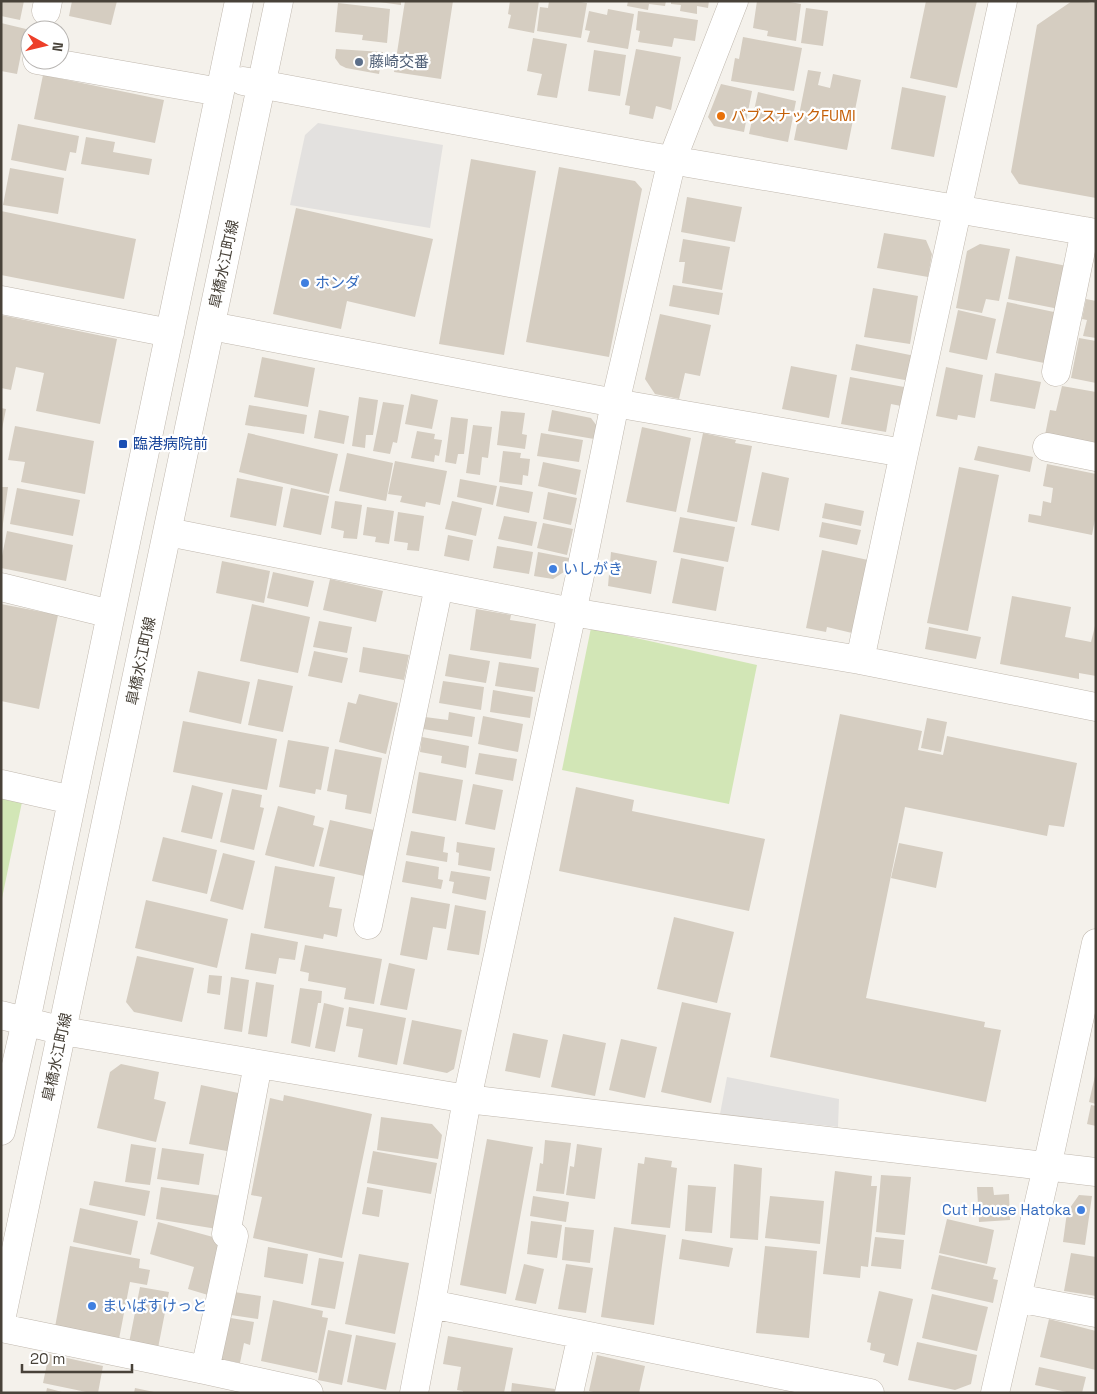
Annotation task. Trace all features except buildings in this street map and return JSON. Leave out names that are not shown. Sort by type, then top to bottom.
[{"type":"street","points":[[1,1131],[14,1018],[72,800],[239,1]]},
{"type":"street","name":"皐橋水江町線","points":[[1,1320],[279,1]]},
{"type":"street","points":[[414,1393],[467,1100],[615,403],[672,160],[734,1]]},
{"type":"street","points":[[860,660],[956,210],[1003,1]]},
{"type":"street","points":[[70,64],[222,85],[262,85],[672,160],[1090,232],[1056,372]]},
{"type":"street","points":[[1,300],[170,333]]},
{"type":"street","points":[[211,326],[615,403],[904,453]]},
{"type":"street","points":[[1047,447],[1096,457]]},
{"type":"street","points":[[168,532],[572,612],[860,660],[1096,707]]},
{"type":"street","points":[[368,925],[439,586]]},
{"type":"street","points":[[1,587],[111,614]]},
{"type":"street","points":[[1,784],[72,800]]},
{"type":"street","points":[[995,1393],[1047,1167],[1091,989],[1096,943]]},
{"type":"street","points":[[14,1018],[63,1030],[467,1100],[1096,1172]]},
{"type":"street","points":[[205,1370],[234,1236],[226,1234],[258,1064]]},
{"type":"street","points":[[1017,1298],[1096,1314]]},
{"type":"street","points":[[431,1304],[870,1393]]},
{"type":"street","points":[[1,1328],[309,1393]]},
{"type":"street","points":[[569,1393],[582,1335]]},
{"type":"green space","points":[[591,628],[757,665],[729,804],[562,770]]},
{"type":"green space","points":[[1,797],[22,802],[1,903]]},
{"type":"shaded area","points":[[318,123],[443,145],[430,228],[290,205],[305,135]]},
{"type":"shaded area","points":[[727,1077],[839,1099],[838,1127],[720,1114]]},
{"type":"place","name":"藤崎交番","points":[[359,62]]},
{"type":"place","name":"バブスナックFUMI","points":[[721,116]]},
{"type":"place","name":"ホンダ","points":[[305,283]]},
{"type":"place","name":"臨港病院前","points":[[123,444]]},
{"type":"place","name":"いしがき","points":[[553,569]]},
{"type":"place","name":"Cut House Hatoka","points":[[1081,1210]]},
{"type":"place","name":"まいばすけっと","points":[[92,1306]]}]
